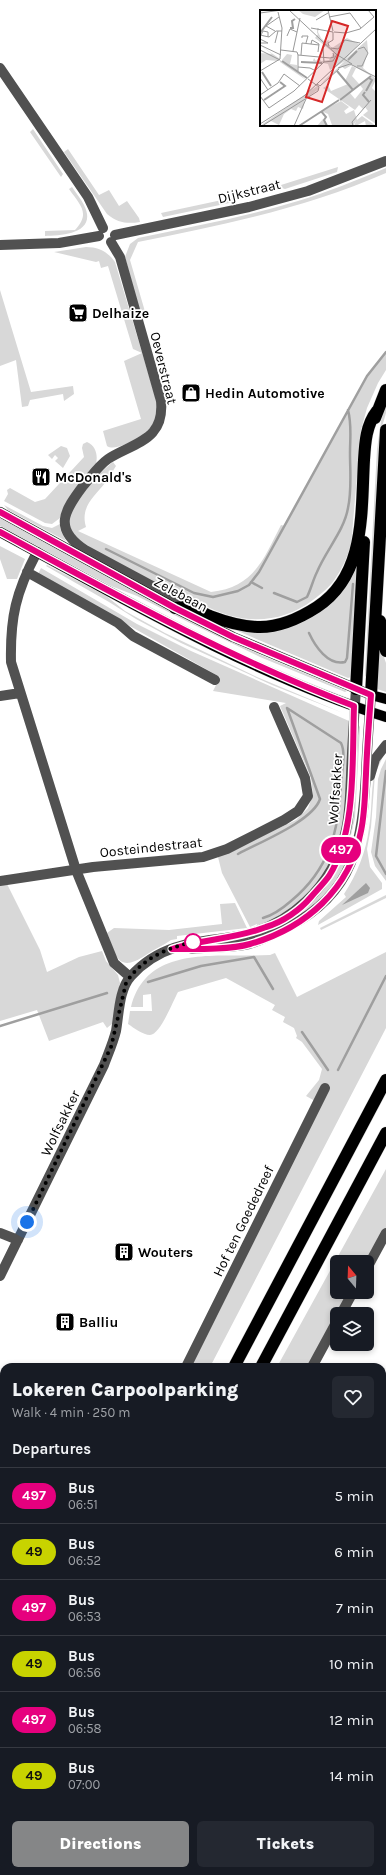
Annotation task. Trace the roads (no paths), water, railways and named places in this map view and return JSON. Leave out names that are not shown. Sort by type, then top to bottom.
[{"type":"highway","points":[[356,689],[370,439],[377,411],[386,390]]},
{"type":"highway","points":[[175,608],[193,608],[209,616],[247,626],[274,626],[308,613],[328,598],[338,588],[353,560],[358,543],[365,448],[370,419],[377,411]]},
{"type":"highway","points":[[371,695],[386,430]]},
{"type":"highway","points":[[386,501],[380,619],[381,632],[386,651]]},
{"type":"highway","points":[[236,1363],[386,1080]]},
{"type":"highway","points":[[263,1363],[386,1132]]},
{"type":"highway","points":[[375,1153],[386,1141]]},
{"type":"main road","name":"Zelebaan","points":[[0,512],[175,608],[233,637],[356,689],[386,699]]},
{"type":"main road","points":[[0,532],[116,596],[233,655],[354,706],[386,717]]},
{"type":"street","points":[[0,68],[88,198],[101,232],[103,243],[113,238]]},
{"type":"street","name":"Dijkstraat","points":[[113,238],[248,207],[300,193],[352,175],[386,160]]},
{"type":"street","points":[[0,245],[59,243],[101,232]]},
{"type":"street","name":"Oeverstraat","points":[[113,238],[120,257],[161,400],[161,418],[152,433],[146,439],[108,460],[98,469],[68,505],[65,512],[66,530],[72,540],[85,550],[193,608]]},
{"type":"street","points":[[37,552],[27,572],[14,610],[10,638],[11,662],[76,870],[114,964],[130,977]]},
{"type":"street","points":[[27,572],[118,623],[133,636],[215,680]]},
{"type":"street","name":"Wolfsakker","points":[[0,1276],[104,1065],[111,1047],[124,991],[130,977],[147,960],[160,953],[189,943],[248,934],[269,927],[296,911],[308,900],[329,875],[341,849],[349,816],[356,689]]},
{"type":"street","points":[[0,696],[20,693]]},
{"type":"street","name":"Wolfsakker","points":[[172,949],[238,946],[250,944],[273,935],[300,921],[328,897],[349,870],[361,831],[371,695]]},
{"type":"street","name":"Oosteindestraat","points":[[0,881],[76,870],[203,857],[227,849],[284,820],[298,811],[308,796],[305,778],[274,707]]},
{"type":"street","name":"Wolfsakker","points":[[354,857],[364,840],[367,829],[371,768],[377,756],[386,745]]},
{"type":"street","name":"Hof ten Goededreef","points":[[188,1363],[325,1088]]},
{"type":"street","points":[[0,1232],[18,1240]]},
{"type":"street","points":[[374,1255],[386,1234]]},
{"type":"street","points":[[314,1363],[330,1334]]},
{"type":"waterway","points":[[106,549],[194,593],[213,597],[238,591],[249,585],[259,572],[367,376],[386,352]]},
{"type":"waterway","points":[[274,593],[297,602],[307,597],[321,564],[343,525],[348,508],[350,487],[350,426],[348,410]]},
{"type":"waterway","points":[[251,582],[262,588]]},
{"type":"waterway","points":[[309,633],[323,654],[333,661],[345,662],[347,658],[353,584]]},
{"type":"waterway","points":[[238,854],[297,823],[315,807],[320,799],[287,708]]},
{"type":"waterway","points":[[263,918],[275,913],[285,906],[304,889],[315,876],[330,848],[335,832],[340,800],[343,767],[341,743],[287,708]]},
{"type":"waterway","points":[[386,771],[376,856],[386,874]]},
{"type":"waterway","points":[[148,982],[201,966],[254,957],[273,989]]},
{"type":"waterway","points":[[338,1070],[386,976]]},
{"type":"waterway","points":[[0,1026],[107,993]]},
{"type":"waterway","points":[[302,1032],[328,1070]]},
{"type":"place","name":"Delhaize","points":[[78,313]]},
{"type":"place","name":"Hedin Automotive","points":[[191,393]]},
{"type":"place","name":"McDonald's","points":[[41,477]]},
{"type":"place","name":"Wouters","points":[[124,1252]]},
{"type":"place","name":"Balliu","points":[[65,1322]]}]
